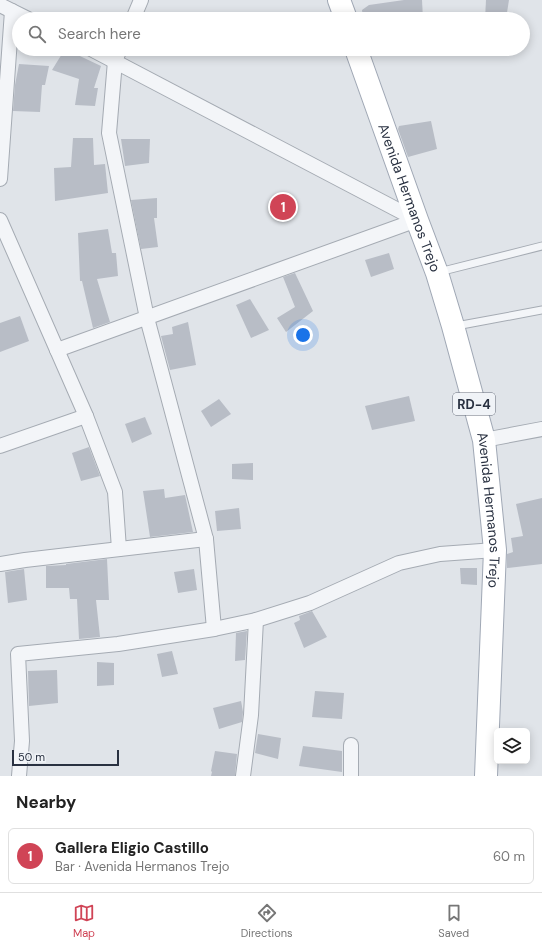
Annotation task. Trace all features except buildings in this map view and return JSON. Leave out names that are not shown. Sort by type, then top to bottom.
[{"type":"main road","points":[[339,0],[343,12]]},
{"type":"main road","name":"Avenida Hermanos Trejo","points":[[358,56],[437,273],[484,440],[495,550],[486,776]]},
{"type":"street","points":[[136,12],[141,0]]},
{"type":"street","points":[[0,179],[6,8]]},
{"type":"street","points":[[117,56],[109,133],[147,318],[206,539],[214,629]]},
{"type":"street","points":[[119,56],[417,220]]},
{"type":"street","points":[[0,220],[86,416],[115,492],[119,549]]},
{"type":"street","points":[[57,350],[417,220]]},
{"type":"street","points":[[0,446],[86,416]]},
{"type":"street","points":[[484,440],[542,429]]},
{"type":"street","points":[[0,564],[206,539]]},
{"type":"street","points":[[19,776],[22,741],[18,654],[118,644],[214,629],[256,620],[310,603],[399,563],[440,554],[495,550]]},
{"type":"street","points":[[243,776],[251,715],[256,620]]},
{"type":"street","points":[[351,745],[351,776]]},
{"type":"lane","points":[[437,273],[542,246]]},
{"type":"lane","points":[[453,326],[542,310]]},
{"type":"place","name":"Gallera Eligio Castillo","points":[[283,207]]}]
